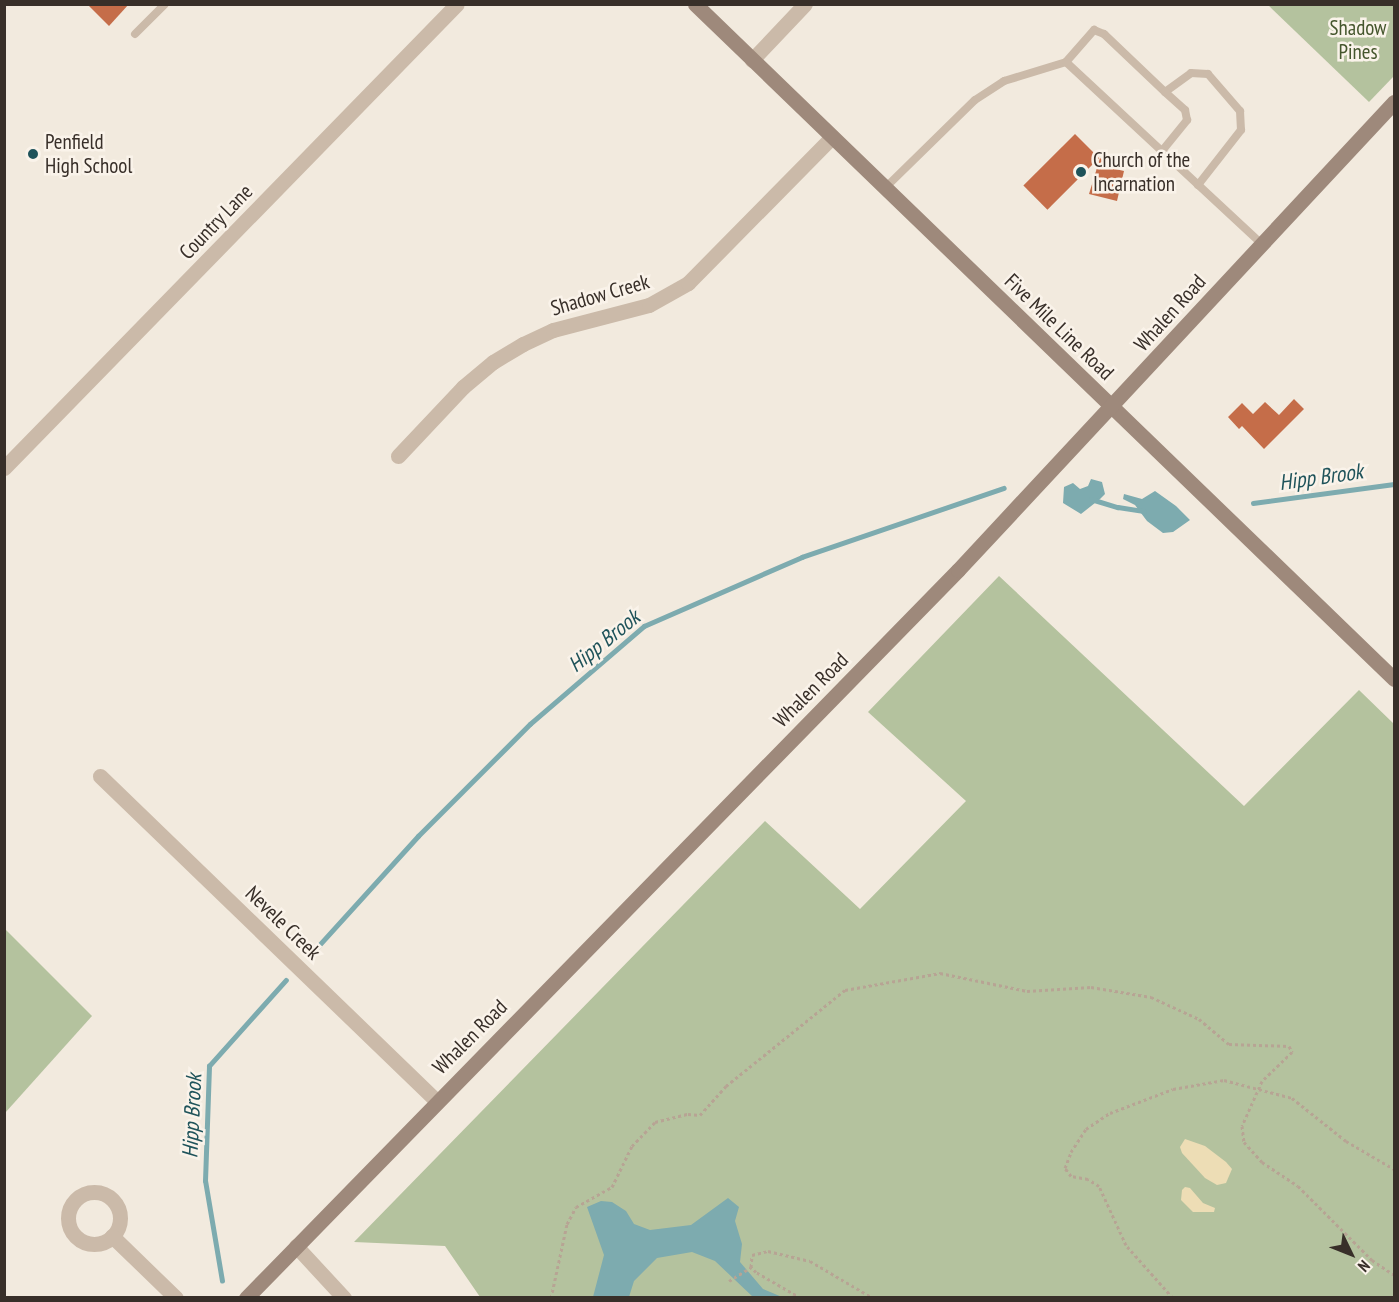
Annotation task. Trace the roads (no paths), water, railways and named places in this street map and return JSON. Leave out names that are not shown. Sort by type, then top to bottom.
[{"type":"street","name":"Country Lane","points":[[4,468],[458,4]]},
{"type":"street","name":"Five Mile Line Road","points":[[695,4],[884,189],[1395,679]]},
{"type":"street","points":[[752,60],[805,4]]},
{"type":"street","name":"Whalen Road","points":[[246,1298],[436,1101],[958,570],[1113,407],[1261,243],[1395,102]]},
{"type":"street","name":"Shadow Creek","points":[[398,456],[464,387],[493,362],[523,344],[553,330],[649,306],[688,284],[832,137]]},
{"type":"street","name":"Nevele Creek","points":[[100,776],[436,1101]]},
{"type":"street","points":[[112,1236],[176,1298]]},
{"type":"street","points":[[296,1246],[344,1298]]},
{"type":"lane","points":[[135,33],[165,4]]},
{"type":"lane","points":[[884,189],[975,100],[1004,81],[1066,62],[1094,30],[1104,34],[1185,110],[1187,120],[1161,151]]},
{"type":"lane","points":[[1066,62],[1261,243]]},
{"type":"lane","points":[[1165,92],[1191,73],[1208,74],[1240,111],[1241,130],[1198,185]]},
{"type":"water","points":[[1091,479],[1102,482],[1105,494],[1100,499],[1081,514],[1063,503],[1064,487],[1073,483],[1080,489],[1088,486]]},
{"type":"water","points":[[1155,491],[1176,506],[1190,520],[1173,532],[1163,533],[1147,521],[1135,505],[1123,499],[1124,494],[1142,499]]},
{"type":"water","points":[[728,1198],[739,1207],[735,1221],[742,1244],[740,1262],[763,1289],[782,1297],[753,1297],[715,1261],[692,1252],[657,1258],[634,1281],[629,1297],[593,1297],[604,1255],[587,1207],[601,1201],[612,1202],[626,1211],[634,1224],[650,1230],[691,1225]]},
{"type":"waterway","name":"Hipp Brook","points":[[1253,503],[1394,484]]},
{"type":"waterway","name":"Hipp Brook","points":[[312,953],[418,836],[530,724],[644,626],[802,557],[1004,488]]},
{"type":"waterway","name":"Hipp Brook","points":[[1091,499],[1118,507],[1144,511]]},
{"type":"waterway","name":"Hipp Brook","points":[[222,1281],[205,1181],[209,1066],[286,980]]},
{"type":"place","name":"Penfield High School","points":[[33,154]]},
{"type":"place","name":"Church of the Incarnation","points":[[1081,172]]},
{"type":"park label","name":"Shadow Pines","points":[[1358,40]]}]
